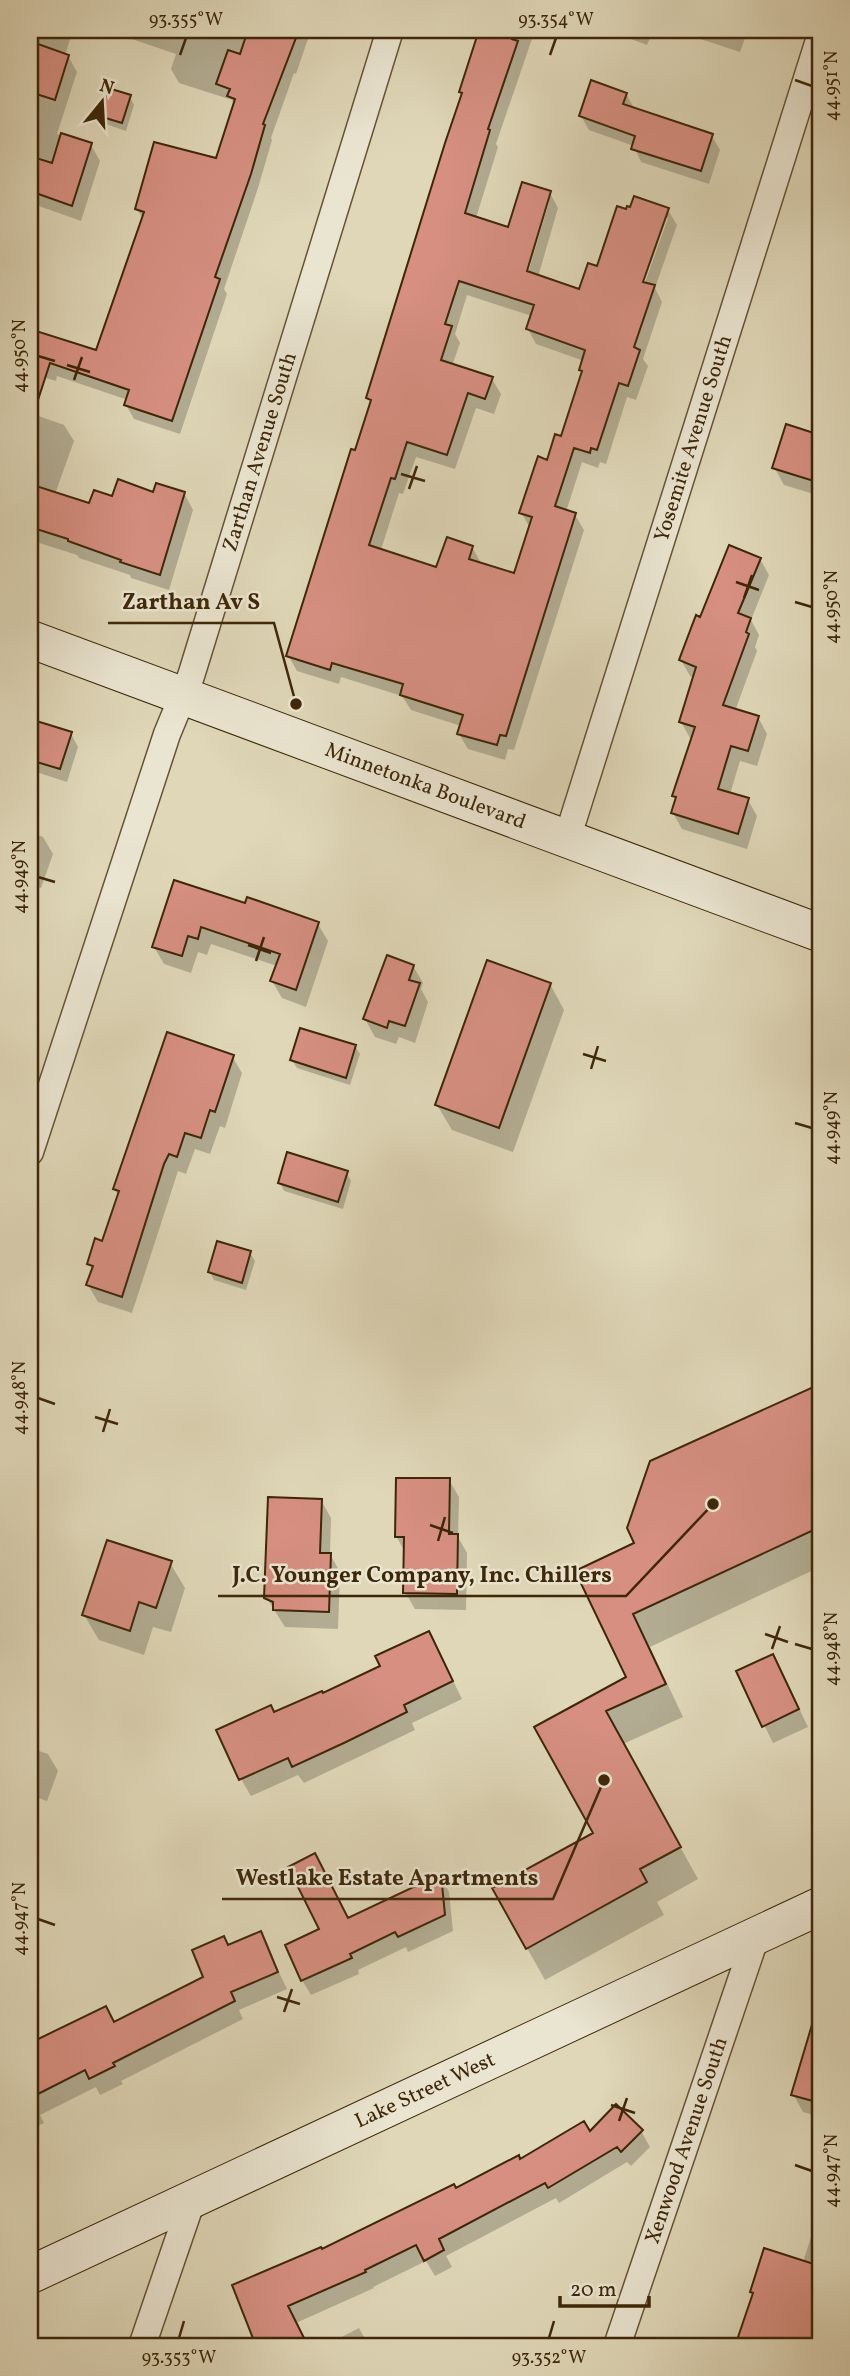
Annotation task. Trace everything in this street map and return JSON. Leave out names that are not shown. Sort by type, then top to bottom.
[{"type":"street","name":"Zarthan Avenue South","points":[[30,1152],[167,734],[184,697],[390,30]]},
{"type":"street","name":"Yosemite Avenue South","points":[[567,839],[820,37]]},
{"type":"street","name":"Minnetonka Boulevard","points":[[30,639],[820,933]]},
{"type":"street","name":"Lake Street West","points":[[30,2275],[820,1906]]},
{"type":"street","name":"Xenwood Avenue South","points":[[617,2346],[756,1936]]},
{"type":"street","points":[[142,2346],[192,2200]]},
{"type":"building","points":[[248,30],[299,30],[263,124],[265,125],[251,174],[215,277],[220,279],[172,421],[124,405],[129,390],[50,363],[35,409],[30,408],[30,329],[96,350],[144,212],[135,209],[154,142],[216,158],[235,99],[227,96],[230,89],[216,84],[228,50],[240,54]]},
{"type":"building","points":[[479,30],[515,30],[512,39],[518,41],[488,129],[490,130],[465,213],[508,227],[522,182],[551,191],[527,271],[579,289],[588,263],[597,266],[617,206],[626,209],[627,206],[630,207],[634,196],[669,208],[643,282],[655,285],[634,347],[640,350],[628,386],[619,383],[597,450],[591,448],[590,453],[574,448],[555,506],[576,513],[506,736],[500,735],[497,745],[457,734],[463,715],[400,695],[403,684],[332,663],[330,670],[286,656],[351,449],[355,450],[371,400],[366,398],[462,93],[459,92]],"holes":[[[459,281],[534,305],[526,329],[585,350],[579,370],[582,371],[561,436],[555,434],[547,460],[538,456],[519,513],[532,517],[514,573],[469,559],[473,546],[447,537],[436,567],[369,545],[391,478],[395,479],[407,442],[447,455],[468,393],[485,399],[493,377],[441,360],[452,326],[445,324]]]},
{"type":"building","points":[[38,44],[69,55],[55,100],[30,92],[30,49],[36,51]]},
{"type":"building","points":[[591,80],[627,93],[623,104],[713,134],[701,171],[631,149],[635,136],[579,116]]},
{"type":"building","points":[[108,88],[131,95],[122,123],[99,116]]},
{"type":"building","points":[[61,133],[92,143],[72,206],[30,191],[30,156],[52,163]]},
{"type":"building","points":[[786,424],[820,435],[820,483],[772,468]]},
{"type":"building","points":[[118,479],[153,492],[156,483],[185,492],[160,575],[30,527],[30,484],[89,503],[94,490],[112,496]]},
{"type":"building","points":[[729,545],[761,558],[738,613],[751,618],[746,632],[749,634],[723,705],[759,716],[748,751],[731,746],[718,789],[749,798],[738,834],[671,813],[676,797],[672,796],[695,727],[679,722],[696,667],[679,660],[696,615],[700,617]]},
{"type":"building","points":[[30,719],[72,732],[60,769],[30,760]]},
{"type":"building","points":[[174,880],[245,903],[247,897],[319,922],[296,990],[270,981],[280,954],[201,927],[198,939],[188,936],[182,956],[152,947]]},
{"type":"building","points":[[387,955],[414,965],[409,980],[420,983],[405,1026],[389,1021],[387,1028],[363,1019]]},
{"type":"building","points":[[487,960],[551,983],[499,1128],[435,1105]]},
{"type":"building","points":[[300,1028],[356,1045],[346,1078],[290,1060]]},
{"type":"building","points":[[167,1032],[234,1055],[215,1112],[210,1110],[201,1138],[185,1133],[177,1157],[169,1154],[164,1164],[122,1297],[86,1285],[93,1266],[87,1264],[95,1238],[102,1241],[119,1191],[113,1189]]},
{"type":"building","points":[[287,1152],[348,1171],[338,1202],[278,1183]]},
{"type":"building","points":[[217,1241],[251,1251],[242,1283],[208,1272]]},
{"type":"building","points":[[820,1384],[820,1527],[633,1614],[666,1684],[606,1711],[681,1847],[640,1869],[647,1882],[526,1949],[492,1888],[593,1833],[534,1727],[626,1677],[575,1571],[634,1543],[627,1528],[650,1461]]},
{"type":"building","points":[[396,1478],[450,1478],[449,1534],[458,1534],[457,1594],[403,1593],[404,1537],[395,1537]]},
{"type":"building","points":[[268,1497],[322,1499],[320,1553],[331,1553],[329,1612],[273,1610],[273,1602],[264,1598]]},
{"type":"building","points":[[107,1540],[172,1561],[156,1608],[139,1602],[130,1631],[82,1615]]},
{"type":"building","points":[[429,1631],[453,1681],[404,1705],[407,1712],[292,1767],[288,1758],[239,1780],[216,1730],[271,1705],[274,1712],[322,1691],[323,1693],[380,1666],[375,1656]]},
{"type":"building","points":[[773,1654],[799,1709],[762,1727],[736,1671]]},
{"type":"building","points":[[315,1853],[348,1918],[441,1874],[445,1915],[398,1937],[395,1932],[350,1954],[352,1958],[301,1981],[285,1945],[319,1929],[288,1867]]},
{"type":"building","points":[[261,1931],[278,1972],[231,1992],[235,2001],[113,2063],[115,2066],[89,2079],[85,2070],[30,2098],[30,2043],[106,2006],[114,2022],[203,1977],[192,1950],[224,1936],[228,1945]]},
{"type":"building","points":[[814,2018],[820,2018],[820,2103],[791,2095]]},
{"type":"building","points":[[616,2104],[643,2130],[621,2152],[617,2147],[548,2188],[545,2183],[439,2239],[444,2250],[424,2261],[416,2245],[365,2270],[366,2272],[288,2306],[308,2346],[256,2346],[232,2285],[321,2247],[322,2249],[454,2184],[456,2188],[519,2155],[520,2159],[584,2121],[590,2131]]},
{"type":"building","points":[[764,2248],[820,2266],[820,2336],[817,2346],[735,2346],[753,2293],[750,2292]]},
{"type":"place","name":"Zarthan Av S","points":[[296,704]]},
{"type":"place","name":"J.C. Younger Company, Inc. Chillers","points":[[713,1504]]},
{"type":"place","name":"Westlake Estate Apartments","points":[[604,1780]]}]
